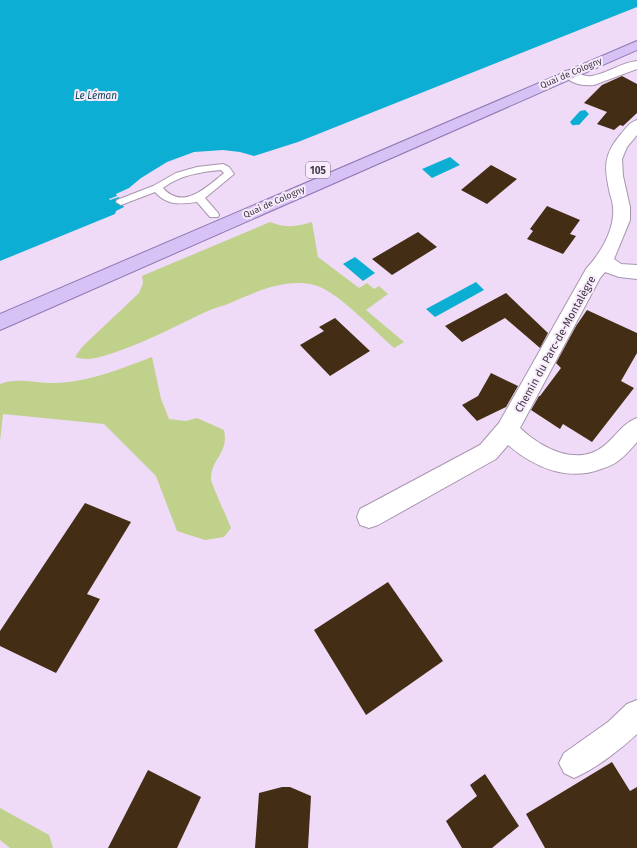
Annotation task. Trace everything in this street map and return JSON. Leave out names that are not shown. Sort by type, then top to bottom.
[{"type":"main road","name":"Quai de Cologny","points":[[0,306],[637,35]]},
{"type":"main road","name":"Quai de Cologny","points":[[0,322],[637,45]]},
{"type":"main road","points":[[553,70],[563,71],[570,74]]},
{"type":"street","points":[[570,74],[581,80],[594,81],[626,66],[637,65]]},
{"type":"street","name":"Chemin du Parc-de-Montalègre","points":[[369,517],[488,452],[507,430],[593,274],[605,260],[621,222],[622,214],[622,205],[614,176],[613,159],[618,148],[637,125]]},
{"type":"street","points":[[605,260],[610,268],[615,270],[637,272]]},
{"type":"street","points":[[507,430],[521,444],[548,460],[568,465],[599,460],[607,456],[618,448],[637,427]]},
{"type":"street","points":[[574,763],[618,732],[637,714]]},
{"type":"lane","points":[[121,202],[157,188],[164,182],[181,174],[224,167],[229,174],[199,198],[169,200],[157,188]]},
{"type":"lane","points":[[199,198],[214,215]]},
{"type":"green space","points":[[270,222],[291,226],[312,222],[318,257],[359,288],[367,283],[374,289],[379,286],[388,294],[366,310],[404,342],[394,348],[356,312],[323,288],[303,283],[292,283],[271,287],[213,309],[128,348],[91,359],[75,357],[82,347],[139,293],[143,283],[142,276]]},
{"type":"green space","points":[[152,357],[161,399],[169,419],[186,421],[197,418],[224,430],[224,445],[214,466],[211,479],[231,528],[224,537],[205,540],[177,531],[156,476],[104,424],[3,414],[0,441],[0,384],[14,381],[58,383],[83,380],[106,374]]},
{"type":"green space","points":[[0,808],[49,835],[53,848],[10,848],[0,840]]},
{"type":"water","name":"Le Léman","points":[[0,0],[637,0],[637,7],[298,142],[254,156],[240,152],[223,150],[194,152],[167,162],[141,178],[129,188],[116,194],[117,196],[109,199],[119,197],[124,207],[116,211],[115,214],[0,261]]},
{"type":"water","points":[[585,110],[589,114],[579,125],[572,125],[570,122],[580,111]]},
{"type":"water","points":[[450,157],[460,165],[432,178],[422,169]]},
{"type":"water","points":[[355,257],[375,273],[363,281],[343,264]]},
{"type":"water","points":[[476,282],[484,290],[435,317],[426,309]]},
{"type":"building","points":[[622,76],[637,84],[637,113],[623,126],[620,125],[614,130],[597,124],[607,112],[584,103],[602,85]]},
{"type":"building","points":[[491,165],[517,179],[487,204],[461,190]]},
{"type":"building","points":[[547,206],[580,220],[570,234],[576,236],[563,254],[527,239],[533,231],[530,229]]},
{"type":"building","points":[[418,232],[437,247],[392,275],[372,259]]},
{"type":"building","points":[[506,293],[548,333],[540,348],[505,318],[462,342],[445,326]]},
{"type":"building","points":[[587,310],[637,333],[637,353],[621,381],[634,388],[592,442],[563,424],[560,429],[531,410],[539,396],[561,368],[556,363],[576,326]]},
{"type":"building","points":[[335,318],[370,351],[330,376],[300,345],[324,331],[319,327]]},
{"type":"building","points":[[491,373],[518,386],[506,407],[477,421],[462,405],[478,396]]},
{"type":"building","points":[[85,503],[131,522],[87,594],[100,599],[56,673],[0,646],[0,631]]},
{"type":"building","points":[[388,582],[443,661],[366,715],[314,630]]},
{"type":"building","points":[[612,762],[630,791],[637,787],[637,848],[545,848],[526,814]]},
{"type":"building","points":[[148,770],[201,797],[177,848],[108,848]]},
{"type":"building","points":[[485,774],[519,826],[492,848],[462,848],[446,821],[477,796],[470,785]]},
{"type":"building","points":[[282,787],[290,787],[311,796],[308,848],[255,848],[259,793]]}]
